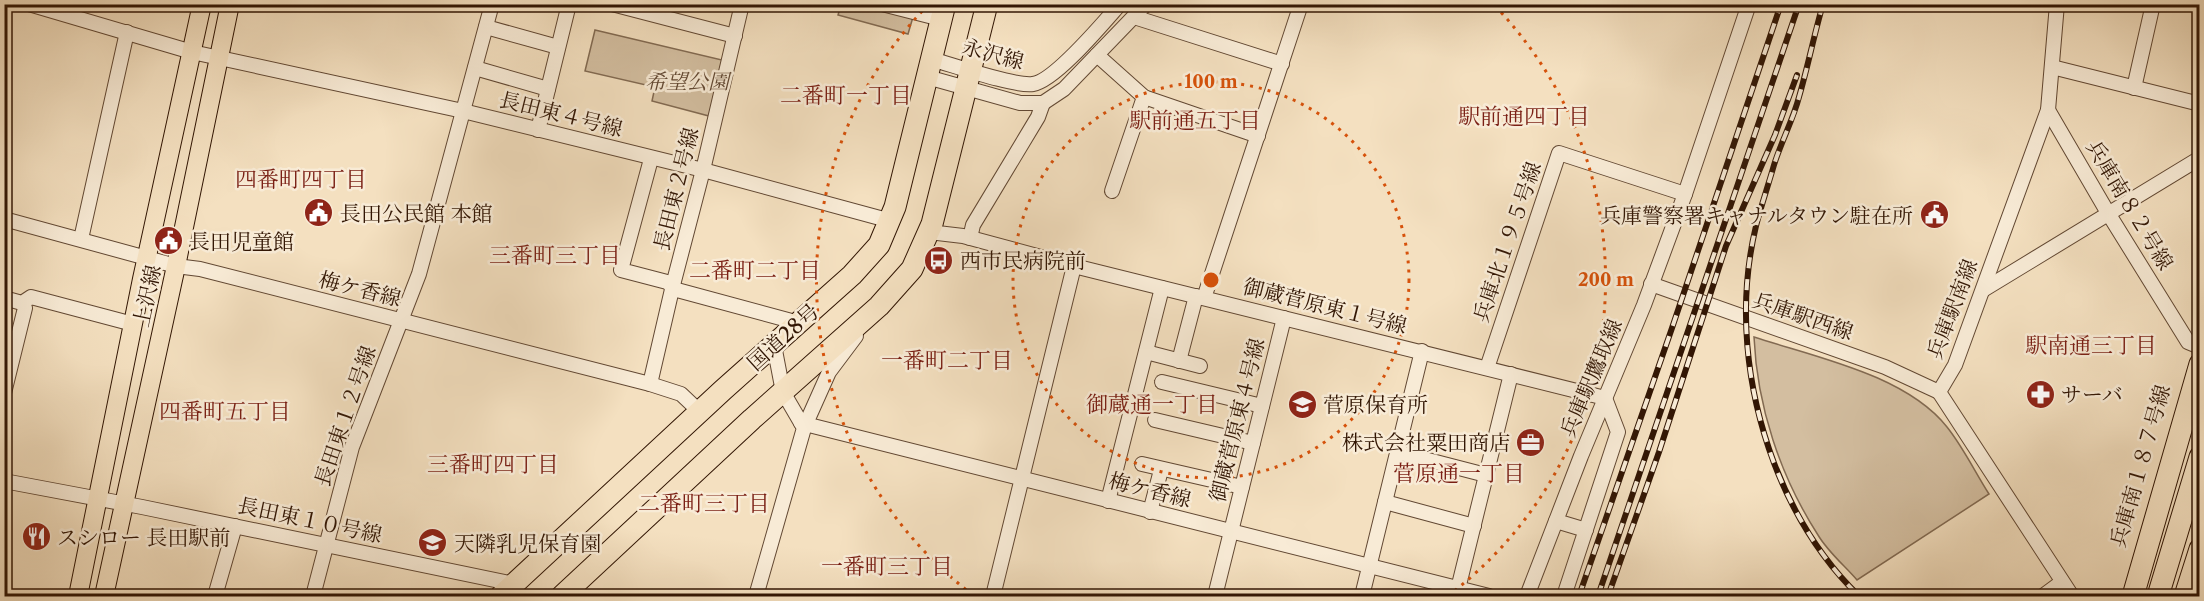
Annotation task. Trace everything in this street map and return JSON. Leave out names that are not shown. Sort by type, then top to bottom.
[{"type":"highway","name":"国道28号","points":[[569,595],[783,392],[879,306],[912,269],[929,232],[987,4]]},
{"type":"highway","name":"国道28号","points":[[508,590],[870,256],[879,245],[891,220],[943,12]]},
{"type":"highway","points":[[2133,597],[2198,352]]},
{"type":"highway","points":[[2158,597],[2199,456]]},
{"type":"highway","points":[[2186,597],[2199,549]]},
{"type":"main road","name":"上沢線","points":[[78,597],[147,258],[184,49],[202,4]]},
{"type":"main road","name":"上沢線","points":[[104,597],[230,4]]},
{"type":"street","name":"長田東４号線","points":[[29,4],[219,58],[463,111],[703,170],[891,220]]},
{"type":"street","name":"長田東１２号線","points":[[313,597],[352,447],[419,274],[492,4]]},
{"type":"street","points":[[538,130],[569,4]]},
{"type":"street","points":[[612,4],[735,36]]},
{"type":"street","name":"長田東２号線","points":[[650,384],[742,4]]},
{"type":"street","points":[[882,4],[943,12]]},
{"type":"street","name":"永沢線","points":[[969,79],[1032,85],[1044,81],[1057,71],[1120,4]]},
{"type":"street","points":[[970,238],[973,225],[1038,117],[1043,103],[1058,95],[1146,4]]},
{"type":"street","points":[[1179,361],[1258,136],[1301,4]]},
{"type":"street","name":"兵庫駅鷹取線","points":[[1527,597],[1685,194],[1749,4]]},
{"type":"street","name":"兵庫駅南線","points":[[2057,4],[2048,110],[1955,365],[1939,393],[2072,597]]},
{"type":"street","points":[[2134,88],[2153,4]]},
{"type":"street","points":[[1134,17],[1282,64]]},
{"type":"street","points":[[486,27],[558,47]]},
{"type":"street","points":[[81,239],[127,32]]},
{"type":"street","points":[[1097,55],[1144,97],[1258,136]]},
{"type":"street","points":[[2052,67],[2199,104]]},
{"type":"street","points":[[475,68],[548,89]]},
{"type":"street","name":"永沢線","points":[[929,68],[969,79],[1020,103],[1043,103]]},
{"type":"street","points":[[1112,191],[1144,97]]},
{"type":"street","name":"兵庫南８２号線","points":[[2048,110],[2108,213],[2188,342],[2198,352]]},
{"type":"street","name":"兵庫北１９５号線","points":[[1487,368],[1559,153],[1685,194]]},
{"type":"street","points":[[1983,290],[2199,158]]},
{"type":"street","points":[[651,159],[621,270],[673,285],[677,290],[799,322]]},
{"type":"street","name":"梅ケ香線","points":[[4,219],[176,266],[200,269],[650,384],[681,394],[700,412]]},
{"type":"street","name":"御蔵菅原東１号線","points":[[929,232],[970,238],[1605,398]]},
{"type":"street","points":[[993,597],[1074,266]]},
{"type":"street","name":"兵庫駅西線","points":[[1651,284],[1885,367],[1939,393]]},
{"type":"street","points":[[1108,501],[1162,288]]},
{"type":"street","points":[[22,303],[31,297],[133,324]]},
{"type":"street","points":[[4,298],[22,303],[25,308],[10,346],[5,390]]},
{"type":"street","points":[[756,597],[803,425],[829,372],[879,306]]},
{"type":"street","name":"御蔵菅原東４号線","points":[[1215,597],[1284,318]]},
{"type":"street","points":[[774,345],[783,392],[803,425]]},
{"type":"street","points":[[1362,597],[1422,351]]},
{"type":"street","points":[[1146,352],[1200,366]]},
{"type":"street","name":"兵庫南１８７号線","points":[[2125,597],[2183,388],[2198,352]]},
{"type":"street","points":[[1458,589],[1511,374]]},
{"type":"street","points":[[1162,382],[1262,406]]},
{"type":"street","points":[[1564,597],[1618,432],[1605,398]]},
{"type":"street","points":[[1155,420],[1253,443]]},
{"type":"street","name":"梅ケ香線","points":[[803,425],[1489,597]]},
{"type":"street","points":[[1397,452],[1486,475]]},
{"type":"street","points":[[1142,464],[1242,487]]},
{"type":"street","points":[[1150,512],[1161,470]]},
{"type":"street","name":"長田東１０号線","points":[[4,481],[326,545],[508,590]]},
{"type":"street","points":[[1385,502],[1474,526]]},
{"type":"street","points":[[1556,521],[1586,530]]},
{"type":"street","points":[[215,597],[235,526]]},
{"type":"street","points":[[2043,597],[2062,582]]},
{"type":"green space","points":[[865,4],[913,17],[908,34],[838,15],[841,5]]},
{"type":"green space","name":"希望公園","points":[[595,30],[722,60],[709,116],[652,101],[655,87],[585,71]]},
{"type":"green space","points":[[1754,337],[1858,370],[1908,394],[1929,409],[1947,427],[1989,494],[1857,580],[1822,541],[1792,489],[1773,440],[1766,414],[1760,389]]},
{"type":"railway","points":[[1579,596],[1781,4]]},
{"type":"railway","points":[[1598,596],[1799,4]]},
{"type":"railway","points":[[1823,4],[1796,106],[1777,156],[1756,226],[1747,286],[1747,346],[1764,435],[1790,500],[1820,551],[1859,596]]},
{"type":"railway","points":[[1608,596],[1659,452],[1726,246],[1775,135],[1797,75]]},
{"type":"place","name":"長田公民館 本館","points":[[319,213]]},
{"type":"place","name":"兵庫警察署キャナルタウン駐在所","points":[[1934,215]]},
{"type":"place","name":"長田児童館","points":[[168,241]]},
{"type":"place","name":"西市民病院前","points":[[939,260]]},
{"type":"place","name":"サーバ","points":[[2040,394]]},
{"type":"place","name":"菅原保育所","points":[[1302,404]]},
{"type":"place","name":"株式会社粟田商店","points":[[1531,442]]},
{"type":"place","name":"スシロー 長田駅前","points":[[36,537]]},
{"type":"place","name":"天隣乳児保育園","points":[[433,543]]},
{"type":"district","name":"二番町一丁目","points":[[846,95]]},
{"type":"district","name":"駅前通四丁目","points":[[1524,116]]},
{"type":"district","name":"駅前通五丁目","points":[[1195,120]]},
{"type":"district","name":"四番町四丁目","points":[[301,179]]},
{"type":"district","name":"三番町三丁目","points":[[555,255]]},
{"type":"district","name":"二番町二丁目","points":[[755,270]]},
{"type":"district","name":"駅南通三丁目","points":[[2091,345]]},
{"type":"district","name":"一番町二丁目","points":[[947,360]]},
{"type":"district","name":"御蔵通一丁目","points":[[1152,404]]},
{"type":"district","name":"四番町五丁目","points":[[225,411]]},
{"type":"district","name":"三番町四丁目","points":[[493,464]]},
{"type":"district","name":"菅原通一丁目","points":[[1459,473]]},
{"type":"district","name":"二番町三丁目","points":[[704,503]]},
{"type":"district","name":"一番町三丁目","points":[[887,566]]}]
